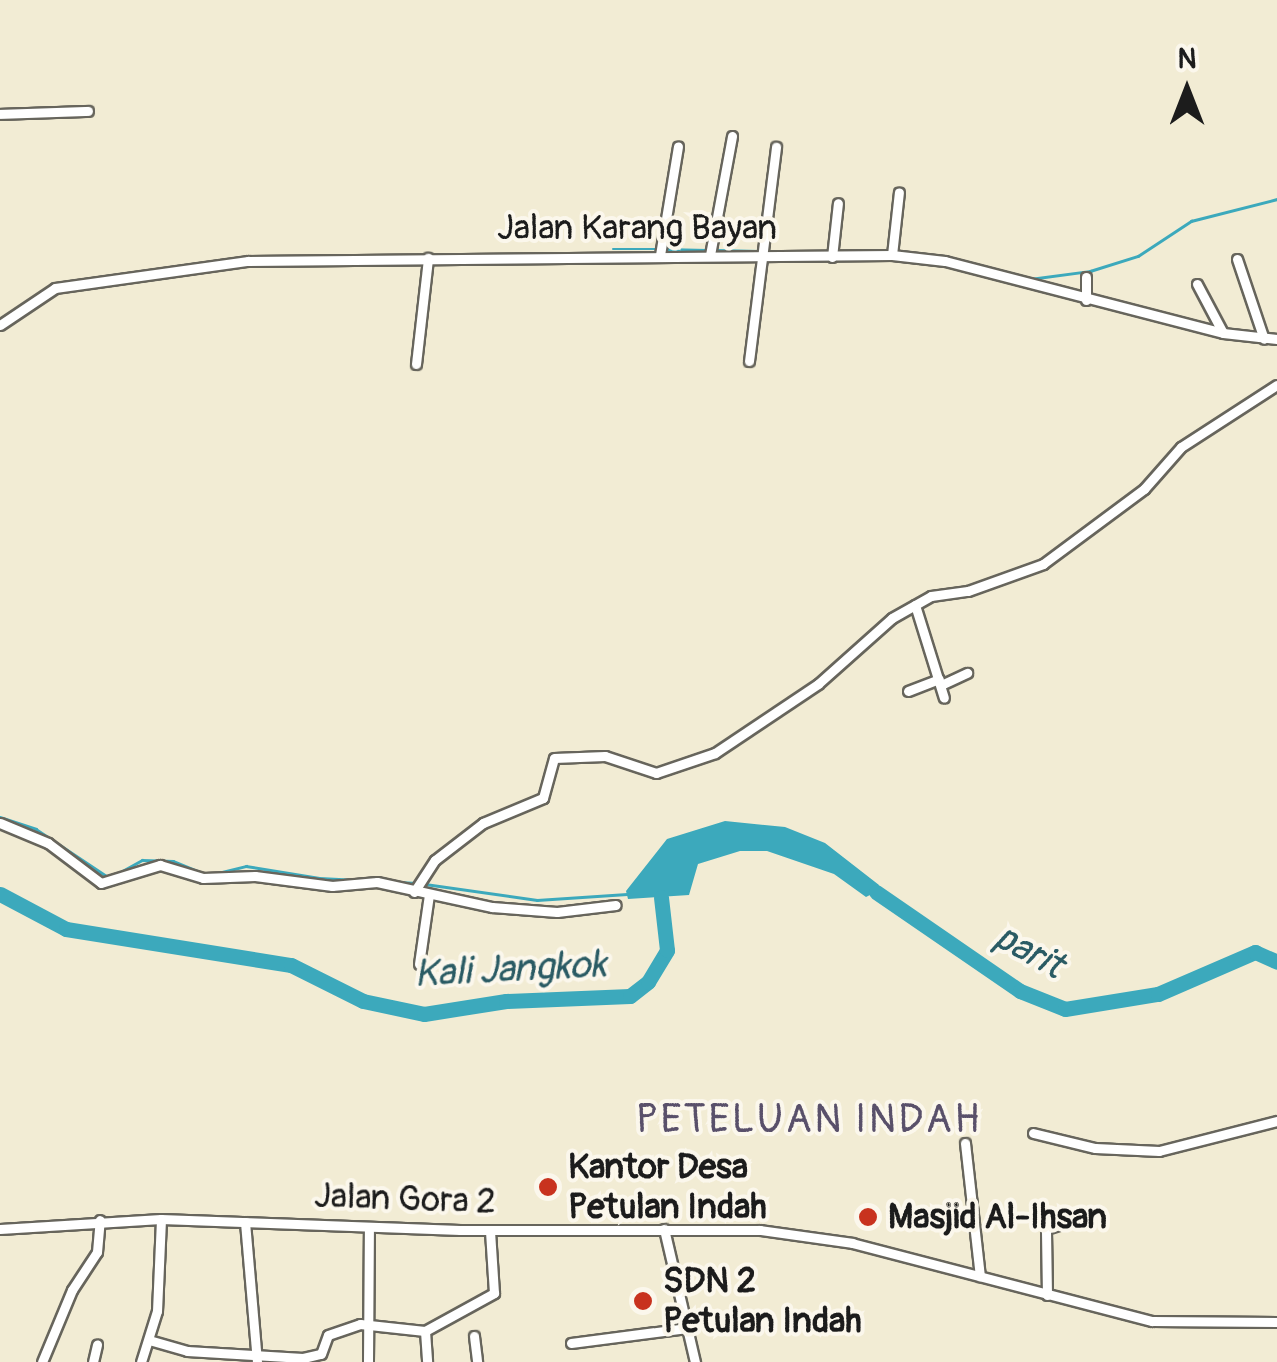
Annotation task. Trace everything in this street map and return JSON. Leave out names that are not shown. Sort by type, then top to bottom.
[{"type":"street","points":[[0,114],[88,111]]},
{"type":"street","points":[[710,255],[732,136]]},
{"type":"street","points":[[660,255],[678,146]]},
{"type":"street","points":[[749,361],[776,147]]},
{"type":"street","points":[[892,255],[898,192]]},
{"type":"street","points":[[832,257],[838,203]]},
{"type":"street","name":"Jalan Karang Bayan","points":[[0,325],[42,294],[65,286],[248,260],[892,255],[945,261],[1223,333],[1277,339]]},
{"type":"street","points":[[416,364],[428,258]]},
{"type":"street","points":[[1237,259],[1264,339]]},
{"type":"street","points":[[1086,277],[1086,300]]},
{"type":"street","points":[[1197,284],[1223,333]]},
{"type":"street","points":[[415,891],[420,878],[491,818],[544,798],[554,758],[604,756],[649,773],[703,759],[774,716],[835,670],[868,635],[916,605],[1043,564],[1144,488],[1181,447],[1277,386]]},
{"type":"street","points":[[916,605],[944,698]]},
{"type":"street","points":[[908,690],[967,674]]},
{"type":"street","points":[[0,822],[48,843],[101,883],[154,864],[203,878],[255,876],[332,886],[377,882],[428,894],[557,912],[616,906]]},
{"type":"street","points":[[418,964],[428,894]]},
{"type":"street","points":[[1033,1133],[1095,1148],[1180,1150],[1277,1121]]},
{"type":"street","points":[[964,1143],[980,1276]]},
{"type":"street","points":[[141,1362],[157,1311],[160,1219]]},
{"type":"street","name":"Jalan Gora 2","points":[[0,1228],[160,1219],[490,1230],[760,1230],[840,1241],[1152,1321],[1277,1322]]},
{"type":"street","points":[[1047,1296],[1046,1229],[1076,1219]]},
{"type":"street","points":[[42,1362],[72,1290],[97,1252],[100,1220]]},
{"type":"street","points":[[245,1222],[256,1357]]},
{"type":"street","points":[[368,1362],[370,1227]]},
{"type":"street","points":[[664,1229],[695,1362]]},
{"type":"street","points":[[149,1340],[188,1351],[312,1357],[322,1353],[328,1335],[371,1324],[424,1331],[494,1293],[490,1230]]},
{"type":"street","points":[[571,1343],[687,1328]]},
{"type":"street","points":[[424,1331],[428,1362]]},
{"type":"street","points":[[474,1336],[476,1362]]},
{"type":"street","points":[[93,1362],[97,1344]]},
{"type":"water","points":[[725,821],[785,827],[825,843],[879,885],[876,892],[866,897],[834,874],[767,851],[740,851],[698,864],[689,895],[628,899],[626,891],[667,839]]},
{"type":"waterway","points":[[1030,279],[1090,271],[1138,256],[1191,221],[1277,199]]},
{"type":"waterway","points":[[613,249],[658,249]]},
{"type":"waterway","points":[[664,249],[706,250]]},
{"type":"waterway","points":[[715,250],[759,251]]},
{"type":"waterway","points":[[842,251],[869,251]]},
{"type":"waterway","points":[[898,251],[930,255]]},
{"type":"waterway","points":[[0,817],[36,829],[108,877]]},
{"type":"waterway","points":[[115,875],[142,860],[173,861],[206,874]]},
{"type":"waterway","points":[[218,873],[246,866],[319,878],[417,883]]},
{"type":"waterway","points":[[425,884],[537,900],[627,894]]},
{"type":"waterway","name":"parit","points":[[876,892],[1020,991],[1065,1009],[1158,994],[1255,952],[1277,962]]},
{"type":"waterway","name":"Kali Jangkok","points":[[0,894],[66,929],[291,965],[363,1001],[424,1014],[506,1001],[630,996],[648,982],[667,950],[661,897]]},
{"type":"place","name":"Kantor Desa Petulan Indah","points":[[548,1187]]},
{"type":"place","name":"Masjid Al-Ihsan","points":[[868,1217]]},
{"type":"place","name":"SDN 2 Petulan Indah","points":[[643,1301]]},
{"type":"district","name":"PETELUAN INDAH","points":[[809,1120]]}]
